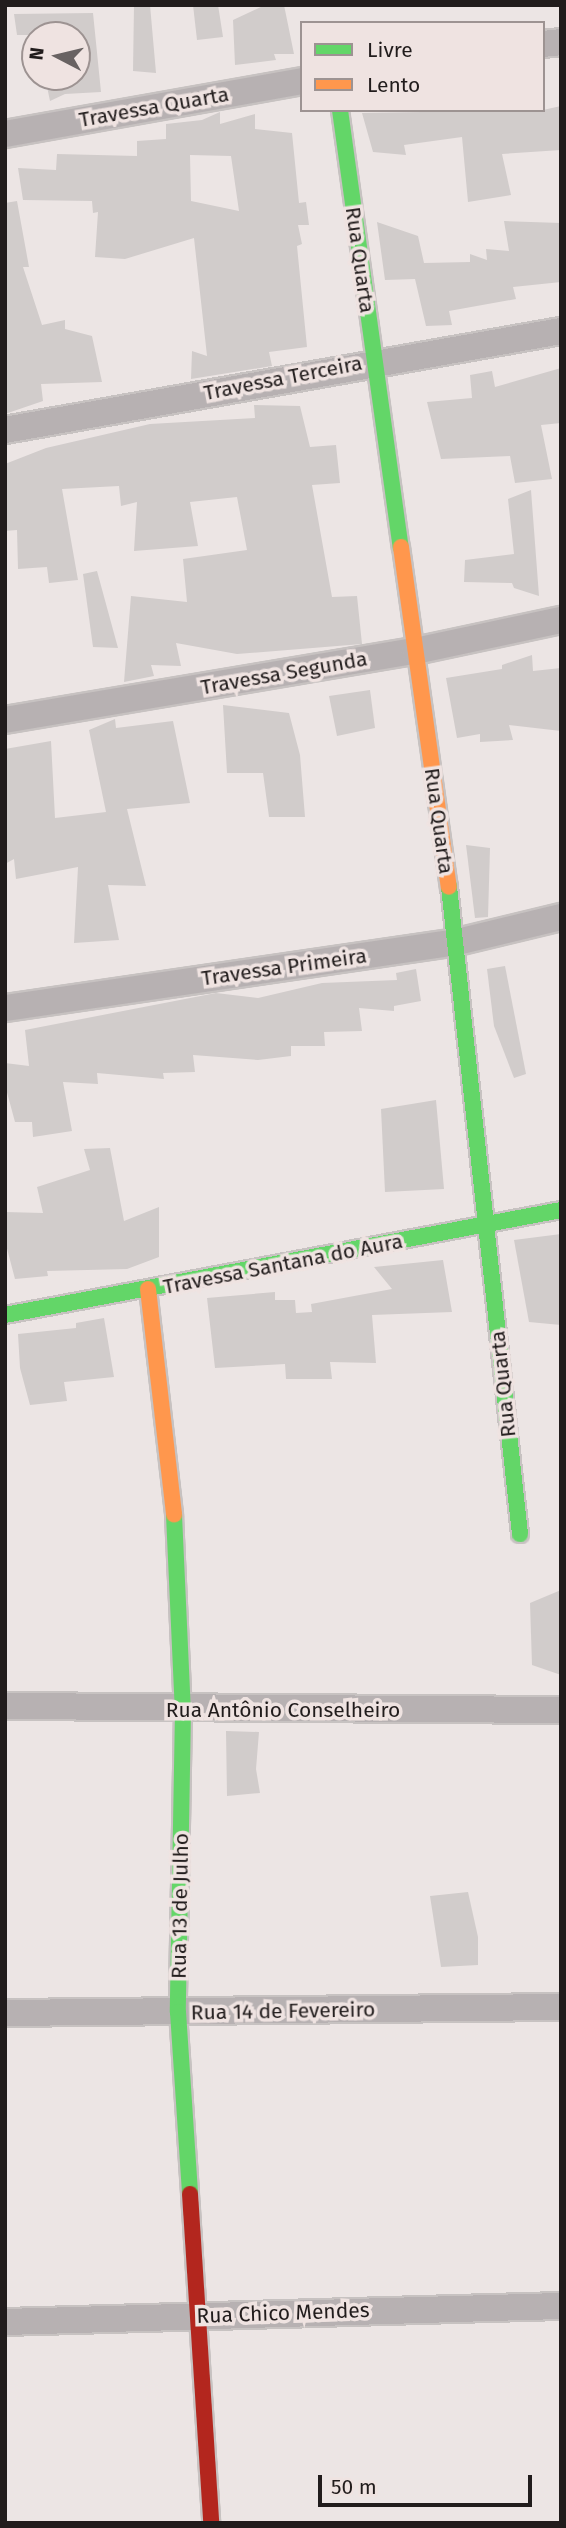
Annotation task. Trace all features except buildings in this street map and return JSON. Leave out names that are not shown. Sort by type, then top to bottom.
[{"type":"street","name":"Travessa Quarta","points":[[5,134],[300,81]]},
{"type":"street","name":"Rua Quarta","points":[[340,112],[373,361],[457,942],[485,1225],[520,1534]]},
{"type":"street","name":"Travessa Terceira","points":[[5,430],[373,361],[561,331]]},
{"type":"street","name":"Travessa Segunda","points":[[5,720],[415,651],[561,620]]},
{"type":"street","name":"Travessa Primeira","points":[[5,1008],[457,942],[561,917]]},
{"type":"street","name":"Travessa Santana do Aura","points":[[5,1315],[561,1210]]},
{"type":"street","name":"Rua 13 de Julho","points":[[148,1289],[172,1483],[183,1711],[178,2012],[211,2523]]},
{"type":"street","name":"Rua Antônio Conselheiro","points":[[5,1706],[183,1711],[561,1710]]},
{"type":"street","name":"Rua 14 de Fevereiro","points":[[5,2013],[561,2007]]},
{"type":"street","name":"Rua Chico Mendes","points":[[5,2322],[561,2306]]},
{"type":"traffic: fast","points":[[340,112],[401,547]]},
{"type":"traffic: fast","points":[[449,887],[520,1534]]},
{"type":"traffic: fast","points":[[5,1315],[561,1210]]},
{"type":"traffic: fast","points":[[174,1515],[183,1711],[178,2012],[190,2194]]},
{"type":"traffic: slow","points":[[401,547],[449,887]]},
{"type":"traffic: slow","points":[[148,1289],[174,1515]]},
{"type":"traffic: jam","points":[[190,2194],[211,2523]]}]
